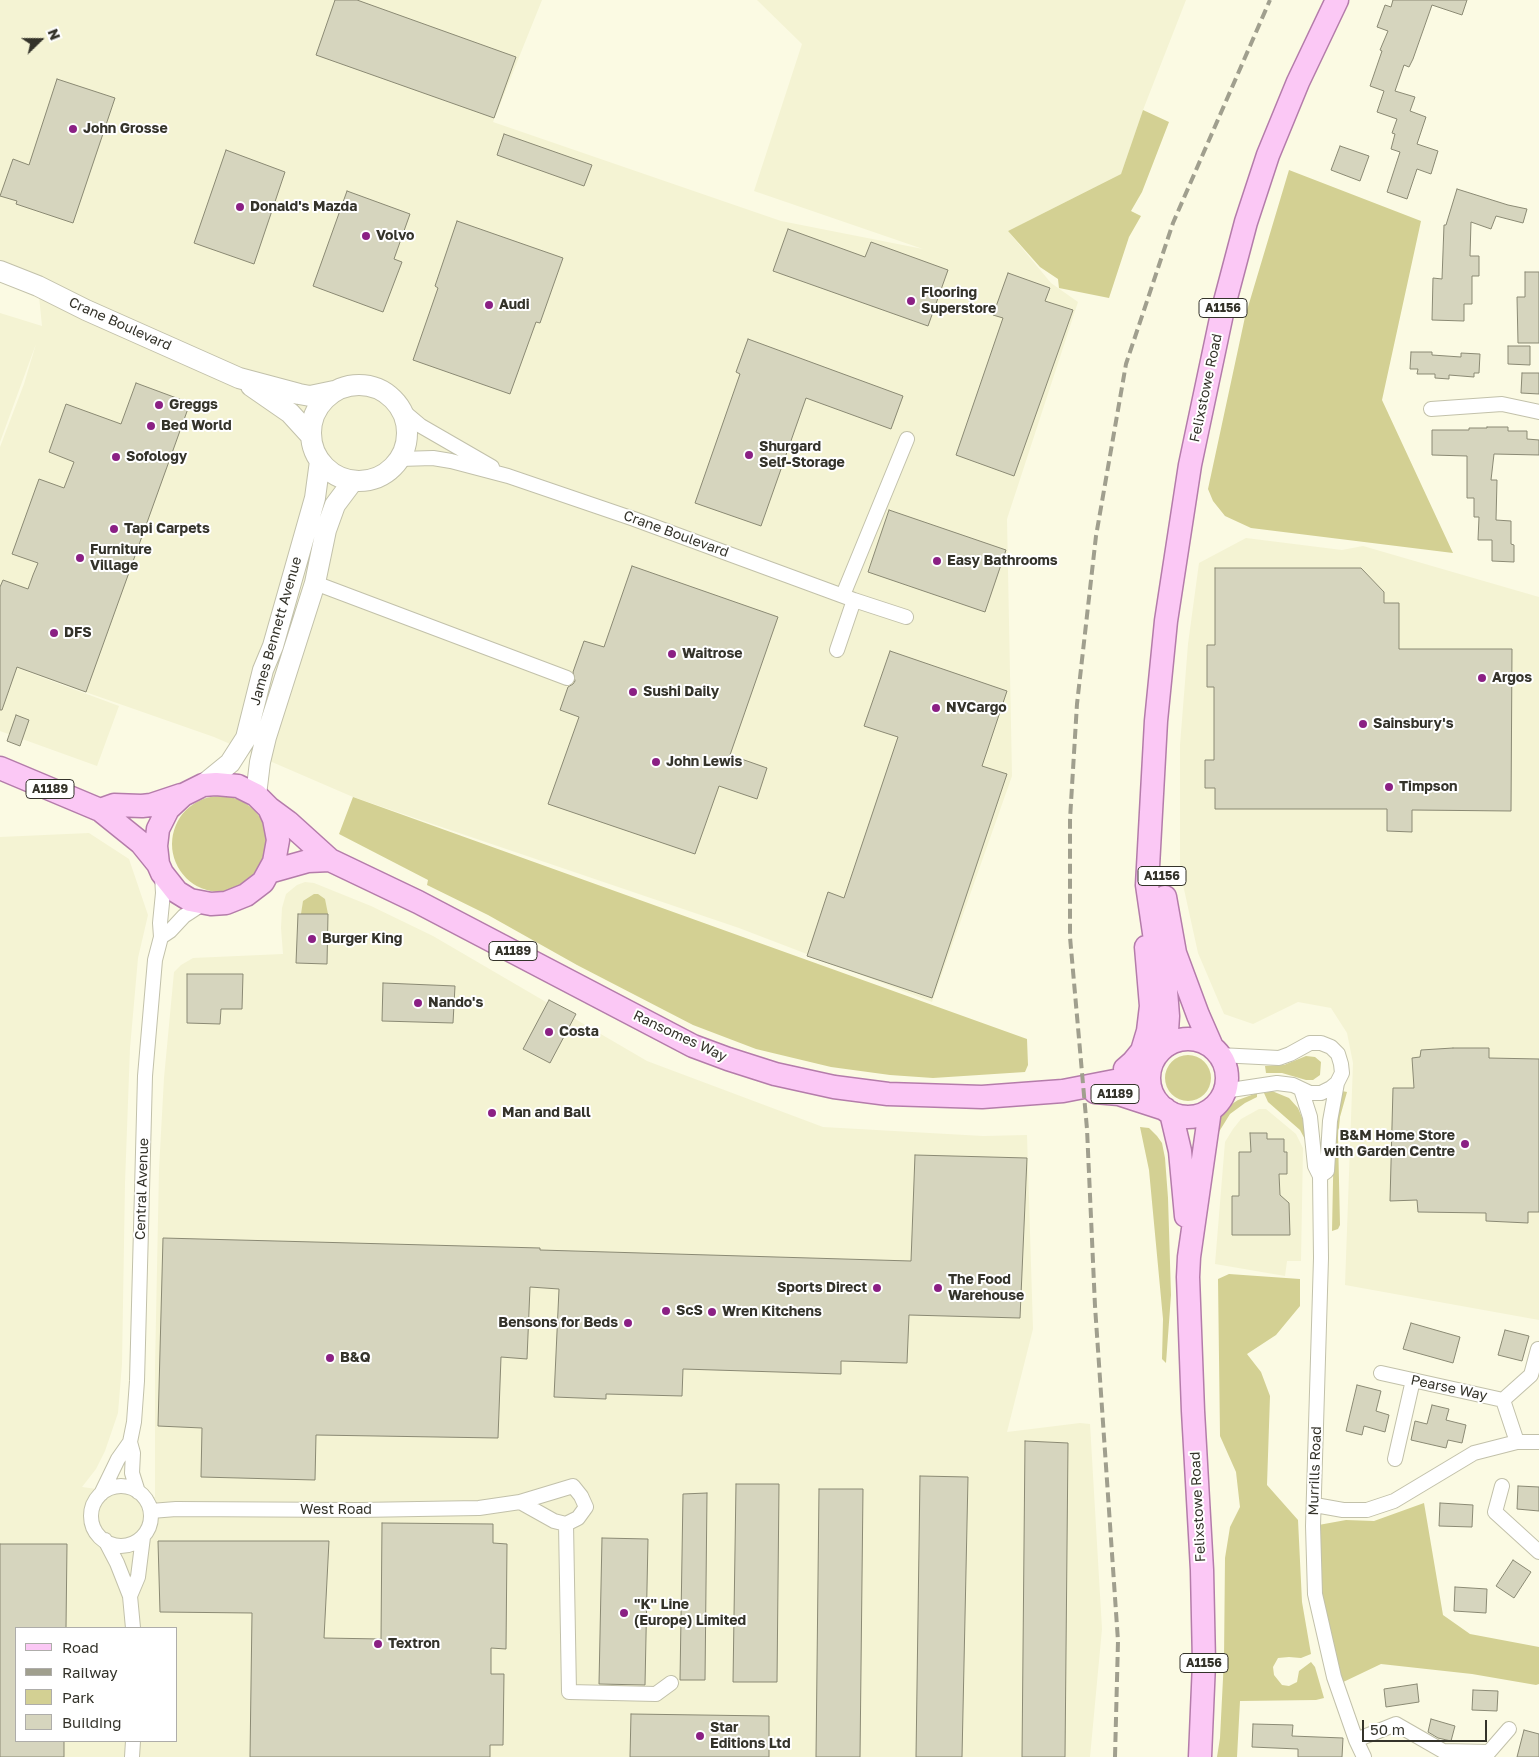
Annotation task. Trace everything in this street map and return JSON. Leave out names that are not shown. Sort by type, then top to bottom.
[{"type":"main road","name":"Felixstowe Road","points":[[1166,1046],[1168,1016],[1165,978],[1156,940],[1147,885],[1153,764],[1166,621],[1190,465],[1223,309],[1246,222],[1268,155],[1298,82],[1337,0]]},
{"type":"main road","name":"Felixstowe Road","points":[[1153,764],[1162,886],[1170,933],[1186,984],[1216,1051]]},
{"type":"main road","name":"A1189","points":[[0,768],[100,810],[141,843],[160,868]]},
{"type":"main road","points":[[100,810],[114,805],[151,805],[204,786],[216,784],[238,786],[263,802],[274,819],[278,840],[270,872],[263,882],[246,895],[226,903],[212,904],[190,900],[177,892],[160,868],[156,846],[158,829],[168,809],[183,795]]},
{"type":"main road","name":"Ransomes Way","points":[[263,802],[330,860],[418,902],[693,1046],[747,1066],[834,1087],[888,1094],[996,1097],[1063,1091],[1096,1085],[1130,1078],[1150,1067]]},
{"type":"main road","name":"Ransomes Way","points":[[270,872],[308,861],[330,860]]},
{"type":"main road","points":[[1096,1085],[1133,1062],[1142,1052],[1148,1032],[1151,1006],[1146,940],[1147,885]]},
{"type":"main road","points":[[1189,1039],[1201,1041],[1216,1051],[1225,1066],[1227,1079],[1221,1098],[1210,1110],[1198,1115],[1184,1116],[1168,1111],[1156,1100],[1151,1090],[1149,1079],[1150,1067],[1156,1055],[1166,1046],[1177,1040],[1189,1039]]},
{"type":"main road","name":"Ransomes Way","points":[[1063,1091],[1120,1094],[1168,1111]]},
{"type":"main road","name":"Felixstowe Road","points":[[1200,1757],[1204,1663],[1202,1579],[1188,1277],[1189,1257],[1210,1110]]},
{"type":"main road","name":"Felixstowe Road","points":[[1168,1111],[1180,1151],[1189,1257]]},
{"type":"street","name":"Crane Boulevard","points":[[0,271],[38,286],[86,310],[239,378],[310,396],[334,391]]},
{"type":"street","name":"Crane Boulevard","points":[[239,378],[290,413],[311,436]]},
{"type":"street","points":[[366,384],[380,389],[393,398],[402,410],[407,426],[406,444],[400,459],[380,477],[353,481],[340,477],[320,461],[314,449],[311,436],[312,422],[324,399],[334,391],[349,385],[366,384]]},
{"type":"street","points":[[1431,409],[1502,404],[1539,412]]},
{"type":"street","name":"Crane Boulevard","points":[[402,410],[421,426],[508,476]]},
{"type":"street","points":[[837,650],[848,598],[907,439]]},
{"type":"street","name":"Crane Boulevard","points":[[400,459],[433,458],[508,476],[628,516],[848,598],[906,617]]},
{"type":"street","name":"James Bennett Avenue","points":[[204,786],[230,763],[246,738],[263,670],[273,646],[315,498],[320,461]]},
{"type":"street","name":"James Bennett Avenue","points":[[263,802],[260,762],[266,737],[315,582],[326,530],[335,505],[353,481]]},
{"type":"street","points":[[315,582],[567,678]]},
{"type":"street","name":"Central Avenue","points":[[133,1627],[130,1596],[117,1563],[105,1540],[100,1537],[94,1528],[92,1509],[118,1459],[130,1442],[134,1422],[137,1381],[145,1076],[155,960],[161,937],[160,923],[164,893],[160,868]]},
{"type":"street","points":[[161,937],[170,931],[184,916],[204,903]]},
{"type":"street","name":"Murrills Road","points":[[1216,1051],[1279,1058],[1310,1043],[1321,1042],[1331,1047],[1338,1054],[1342,1073],[1337,1084],[1330,1120],[1327,1171],[1320,1176]]},
{"type":"street","points":[[1224,1091],[1277,1083],[1293,1085],[1310,1093],[1321,1093],[1337,1084]]},
{"type":"street","name":"Murrills Road","points":[[1301,1089],[1312,1122],[1316,1166],[1320,1176],[1321,1258],[1313,1526],[1315,1594],[1334,1677],[1356,1740],[1364,1757]]},
{"type":"street","points":[[1503,1400],[1531,1375],[1538,1349]]},
{"type":"street","name":"Pearse Way","points":[[1381,1373],[1503,1400],[1517,1442]]},
{"type":"street","points":[[1395,1459],[1413,1380]]},
{"type":"street","name":"Central Avenue","points":[[130,1442],[133,1454],[132,1473],[138,1492],[148,1502],[151,1512],[151,1521],[143,1537],[138,1576],[130,1596]]},
{"type":"street","points":[[1315,1505],[1343,1510],[1368,1510],[1394,1501],[1474,1453],[1517,1442],[1539,1442]]},
{"type":"street","points":[[101,1494],[116,1487],[124,1486],[138,1492]]},
{"type":"street","name":"West Road","points":[[151,1512],[176,1509],[358,1510],[479,1508],[520,1502],[572,1486],[581,1496],[586,1507],[578,1518],[566,1524]]},
{"type":"street","points":[[1502,1486],[1495,1512],[1539,1552]]},
{"type":"street","points":[[520,1502],[554,1521],[566,1524],[569,1692],[656,1694],[670,1684]]},
{"type":"street","points":[[105,1540],[117,1546],[127,1546],[143,1537]]},
{"type":"street","points":[[1356,1740],[1396,1724],[1443,1751],[1489,1752],[1509,1729]]},
{"type":"street","points":[[132,1757],[133,1742]]},
{"type":"shaded area","points":[[0,0],[542,0],[493,122],[781,221],[923,249],[754,191],[802,44],[757,0],[1186,0],[1143,110],[1121,174],[1008,231],[1051,283],[1078,302],[1007,519],[1012,776],[932,1002],[739,928],[353,797],[214,737],[14,667],[119,706],[97,766],[0,731],[0,447],[24,384],[36,344],[0,442],[0,313],[42,326],[38,286],[0,271]]},
{"type":"shaded area","points":[[1246,538],[1342,550],[1363,546],[1539,597],[1539,1320],[1345,1285],[1353,1063],[1347,1033],[1331,1008],[1298,1002],[1253,1024],[1224,1014],[1198,953],[1180,871],[1180,745],[1188,644],[1199,563]]},
{"type":"shaded area","points":[[89,833],[129,859],[148,915],[138,958],[130,1048],[125,1183],[122,1364],[118,1413],[105,1451],[96,1469],[82,1487],[155,1497],[155,1368],[159,1169],[164,1078],[174,972],[193,958],[283,954],[282,908],[286,894],[297,885],[305,882],[314,883],[371,906],[433,936],[647,1061],[823,1127],[983,1136],[1027,1135],[1033,1329],[1007,1432],[1080,1423],[1090,1424],[1102,1629],[1090,1757],[0,1757],[0,837]]},
{"type":"shaded area","points":[[1259,1109],[1266,1109],[1296,1134],[1303,1148],[1301,1261],[1287,1261],[1285,1276],[1215,1264],[1225,1142],[1241,1119]]},
{"type":"green space","points":[[1143,110],[1169,122],[1142,192],[1131,211],[1141,216],[1129,237],[1109,298],[1059,288],[1058,279],[1040,267],[1008,231],[1121,174]]},
{"type":"green space","points":[[1289,170],[1421,221],[1382,400],[1453,553],[1251,528],[1225,516],[1213,501],[1208,489],[1245,317]]},
{"type":"green space","points":[[220,796],[238,800],[254,810],[264,826],[268,844],[264,862],[254,878],[238,888],[220,892],[202,888],[186,878],[176,862],[172,844],[176,826],[186,810],[202,800]]},
{"type":"green space","points":[[353,797],[1027,1039],[1028,1065],[1025,1072],[933,1078],[890,1075],[831,1067],[756,1049],[693,1025],[577,965],[488,915],[427,885],[428,880],[339,834]]},
{"type":"green space","points":[[314,894],[318,894],[325,899],[328,914],[301,914],[303,901]]},
{"type":"green space","points":[[1184,1055],[1192,1055],[1201,1059],[1207,1065],[1211,1078],[1207,1091],[1201,1097],[1192,1101],[1184,1101],[1175,1097],[1169,1091],[1165,1082],[1165,1074],[1169,1065],[1175,1059]]},
{"type":"green space","points":[[1306,1056],[1315,1057],[1321,1062],[1320,1075],[1313,1080],[1306,1080],[1282,1073],[1266,1073],[1265,1066],[1284,1065]]},
{"type":"green space","points":[[1272,1091],[1289,1098],[1298,1108],[1306,1127],[1309,1147],[1300,1130],[1268,1102],[1264,1093]]},
{"type":"green space","points":[[1342,1091],[1347,1092],[1340,1117],[1338,1137],[1340,1225],[1338,1229],[1332,1231],[1334,1132]]},
{"type":"green space","points":[[1257,1093],[1257,1097],[1230,1114],[1217,1135],[1220,1117],[1226,1108],[1238,1100]]},
{"type":"green space","points":[[1140,1127],[1149,1128],[1157,1136],[1162,1143],[1165,1158],[1171,1295],[1166,1363],[1162,1359],[1163,1319],[1149,1170]]},
{"type":"green space","points":[[1229,1274],[1300,1279],[1300,1306],[1276,1335],[1247,1354],[1261,1372],[1270,1396],[1267,1485],[1298,1520],[1302,1602],[1311,1654],[1301,1658],[1278,1658],[1273,1667],[1274,1675],[1282,1685],[1289,1686],[1297,1682],[1299,1671],[1311,1662],[1315,1667],[1324,1698],[1316,1700],[1240,1701],[1237,1757],[1217,1757],[1220,1738],[1224,1659],[1225,1558],[1230,1527],[1240,1507],[1236,1472],[1220,1436],[1218,1279]]},
{"type":"green space","points":[[1424,1503],[1443,1615],[1470,1634],[1539,1647],[1539,1684],[1472,1674],[1381,1664],[1337,1685],[1315,1594],[1313,1526],[1346,1520],[1374,1521]]},
{"type":"building","points":[[335,0],[357,0],[516,57],[494,118],[316,55]]},
{"type":"building","points":[[1393,0],[1467,0],[1462,15],[1432,5],[1413,59],[1409,67],[1404,65],[1395,91],[1415,97],[1410,111],[1426,117],[1417,144],[1438,151],[1431,174],[1417,169],[1407,199],[1387,192],[1400,152],[1391,149],[1395,134],[1392,133],[1397,119],[1377,112],[1384,91],[1370,86],[1382,51],[1380,50],[1388,31],[1377,27],[1385,5],[1391,7]]},
{"type":"building","name":"John Grosse","points":[[57,79],[115,98],[73,223],[16,204],[17,201],[0,196],[13,159],[29,165]]},
{"type":"building","points":[[504,134],[592,165],[584,186],[497,155]]},
{"type":"building","points":[[1340,146],[1369,156],[1360,181],[1331,170]]},
{"type":"building","name":"Donald's Mazda","points":[[226,150],[285,172],[254,264],[194,243]]},
{"type":"building","points":[[1457,189],[1527,209],[1523,223],[1496,216],[1491,229],[1471,222],[1470,256],[1479,256],[1479,276],[1472,276],[1472,304],[1464,304],[1464,321],[1432,320],[1433,278],[1442,279],[1444,225],[1446,225]]},
{"type":"building","name":"Volvo","points":[[347,191],[410,214],[394,259],[402,262],[383,312],[313,286]]},
{"type":"building","name":"Audi","points":[[457,221],[563,258],[540,323],[536,322],[510,394],[413,360],[438,288],[435,286]]},
{"type":"building","points":[[788,229],[865,257],[871,242],[948,270],[928,326],[773,271]]},
{"type":"building","points":[[1525,272],[1539,272],[1539,343],[1518,343],[1517,297],[1525,297]]},
{"type":"building","points":[[1008,273],[1050,288],[1045,301],[1073,310],[1014,476],[956,455],[1003,318],[993,315]]},
{"type":"building","points":[[748,339],[903,396],[891,429],[806,398],[761,526],[695,503],[740,374],[736,372]]},
{"type":"building","points":[[1508,346],[1530,346],[1530,365],[1508,364]]},
{"type":"building","points":[[1411,352],[1432,352],[1432,355],[1461,357],[1461,353],[1480,354],[1479,373],[1474,373],[1474,377],[1449,375],[1449,379],[1435,378],[1435,374],[1417,374],[1418,369],[1410,369]]},
{"type":"building","points":[[1522,373],[1539,373],[1539,394],[1521,393]]},
{"type":"building","points":[[136,383],[190,403],[86,692],[17,667],[2,710],[0,710],[0,587],[3,580],[28,589],[38,563],[12,554],[39,479],[64,488],[74,462],[49,452],[66,404],[121,424]]},
{"type":"building","points":[[1508,427],[1508,431],[1527,431],[1527,439],[1539,440],[1539,455],[1494,454],[1491,480],[1497,480],[1496,520],[1511,521],[1511,544],[1514,545],[1514,562],[1492,561],[1492,540],[1478,540],[1479,517],[1474,517],[1474,498],[1467,498],[1467,456],[1432,455],[1432,430],[1469,430],[1469,428]]},
{"type":"building","name":"Easy Bathrooms","points":[[889,510],[1006,550],[985,612],[868,572]]},
{"type":"building","points":[[632,566],[778,617],[730,755],[767,768],[757,799],[719,786],[695,854],[548,804],[579,717],[560,710],[568,687],[575,681],[573,672],[584,641],[604,647]]},
{"type":"building","name":"Sainsbury's","points":[[1215,568],[1361,568],[1384,592],[1384,603],[1399,603],[1399,649],[1512,649],[1511,811],[1412,810],[1412,832],[1387,831],[1387,809],[1215,809],[1215,788],[1205,788],[1205,760],[1214,760],[1214,687],[1207,687],[1207,645],[1215,645]]},
{"type":"building","points":[[890,651],[1007,691],[982,766],[1007,774],[932,998],[807,956],[828,892],[844,898],[898,737],[864,726]]},
{"type":"building","points":[[16,715],[29,720],[20,746],[7,741]]},
{"type":"building","name":"Burger King","points":[[298,914],[328,914],[327,964],[296,963]]},
{"type":"building","points":[[187,974],[243,974],[242,1009],[221,1009],[220,1024],[187,1023]]},
{"type":"building","name":"Nando's","points":[[383,983],[455,986],[453,1023],[382,1021]]},
{"type":"building","name":"Costa","points":[[549,1000],[576,1014],[550,1063],[523,1049]]},
{"type":"building","name":"B&M Home Store with Garden Centre","points":[[1489,1048],[1489,1058],[1539,1059],[1539,1212],[1528,1212],[1528,1223],[1486,1221],[1486,1213],[1418,1212],[1417,1200],[1390,1201],[1393,1088],[1414,1088],[1412,1058],[1420,1057],[1421,1050]]},
{"type":"building","points":[[1250,1133],[1267,1133],[1267,1139],[1284,1139],[1284,1152],[1287,1152],[1287,1174],[1279,1174],[1280,1195],[1289,1203],[1290,1235],[1232,1235],[1232,1196],[1239,1196],[1239,1152],[1251,1152]]},
{"type":"building","points":[[915,1155],[1027,1158],[1020,1318],[909,1315],[907,1363],[841,1361],[841,1374],[683,1369],[682,1396],[606,1394],[606,1399],[554,1397],[559,1289],[530,1287],[527,1359],[501,1357],[498,1438],[316,1435],[315,1480],[201,1477],[202,1428],[158,1426],[163,1238],[540,1248],[540,1250],[911,1261]]},
{"type":"building","points":[[1411,1323],[1460,1337],[1453,1363],[1403,1349]]},
{"type":"building","points":[[1505,1330],[1529,1336],[1522,1361],[1498,1355]]},
{"type":"building","points":[[1357,1385],[1381,1391],[1376,1411],[1389,1415],[1385,1432],[1364,1426],[1362,1435],[1346,1431]]},
{"type":"building","points":[[1432,1405],[1449,1409],[1446,1420],[1466,1425],[1462,1443],[1448,1440],[1446,1448],[1411,1440],[1415,1421],[1427,1424]]},
{"type":"building","points":[[1025,1441],[1068,1443],[1065,1757],[1022,1757]]},
{"type":"building","points":[[920,1476],[968,1477],[962,1757],[916,1757]]},
{"type":"building","points":[[736,1484],[779,1484],[777,1682],[733,1682]]},
{"type":"building","points":[[1518,1486],[1539,1487],[1539,1511],[1517,1509]]},
{"type":"building","points":[[819,1489],[863,1489],[860,1757],[816,1757]]},
{"type":"building","points":[[707,1493],[705,1680],[680,1680],[683,1494]]},
{"type":"building","points":[[1440,1503],[1473,1505],[1472,1527],[1439,1526]]},
{"type":"building","name":"Textron","points":[[382,1523],[493,1524],[493,1543],[507,1544],[506,1649],[491,1648],[491,1674],[504,1674],[503,1745],[490,1745],[490,1757],[250,1757],[252,1613],[160,1612],[158,1541],[329,1541],[324,1638],[381,1639]]},
{"type":"building","name":"\"K\" Line (Europe) Limited","points":[[602,1538],[648,1539],[645,1685],[599,1684]]},
{"type":"building","points":[[0,1544],[67,1544],[66,1627],[15,1627],[15,1742],[64,1742],[64,1757],[0,1757]]},
{"type":"building","points":[[1513,1560],[1531,1572],[1514,1598],[1496,1586]]},
{"type":"building","points":[[1455,1587],[1487,1589],[1486,1613],[1454,1611]]},
{"type":"building","points":[[1417,1684],[1419,1702],[1386,1707],[1384,1689]]},
{"type":"building","points":[[1473,1690],[1498,1691],[1497,1711],[1472,1710]]},
{"type":"building","name":"Star Editions Ltd","points":[[631,1714],[769,1716],[769,1757],[630,1757]]},
{"type":"building","points":[[1431,1719],[1455,1726],[1451,1741],[1438,1738],[1428,1732]]},
{"type":"building","points":[[1253,1724],[1293,1725],[1292,1736],[1343,1738],[1342,1757],[1298,1757],[1298,1749],[1252,1747]]},
{"type":"building","points":[[1524,1730],[1539,1734],[1539,1757],[1517,1757]]},
{"type":"railway","points":[[1115,1757],[1118,1641],[1095,1306],[1087,1129],[1070,937],[1070,819],[1077,704],[1096,536],[1126,364],[1173,223],[1270,0]]},
{"type":"place","name":"John Grosse","points":[[73,129]]},
{"type":"place","name":"Donald's Mazda","points":[[240,207]]},
{"type":"place","name":"Volvo","points":[[366,236]]},
{"type":"place","name":"Flooring Superstore","points":[[911,301]]},
{"type":"place","name":"Audi","points":[[489,305]]},
{"type":"place","name":"Greggs","points":[[159,405]]},
{"type":"place","name":"Bed World","points":[[151,426]]},
{"type":"place","name":"Shurgard Self-Storage","points":[[749,455]]},
{"type":"place","name":"Sofology","points":[[116,457]]},
{"type":"place","name":"Tapi Carpets","points":[[114,529]]},
{"type":"place","name":"Furniture Village","points":[[80,558]]},
{"type":"place","name":"Easy Bathrooms","points":[[937,561]]},
{"type":"place","name":"DFS","points":[[54,633]]},
{"type":"place","name":"Waitrose","points":[[672,654]]},
{"type":"place","name":"Argos","points":[[1482,678]]},
{"type":"place","name":"Sushi Daily","points":[[633,692]]},
{"type":"place","name":"NVCargo","points":[[936,708]]},
{"type":"place","name":"Sainsbury's","points":[[1363,724]]},
{"type":"place","name":"John Lewis","points":[[656,762]]},
{"type":"place","name":"Timpson","points":[[1389,787]]},
{"type":"place","name":"Burger King","points":[[312,939]]},
{"type":"place","name":"Nando's","points":[[418,1003]]},
{"type":"place","name":"Costa","points":[[549,1032]]},
{"type":"place","name":"Man and Ball","points":[[492,1113]]},
{"type":"place","name":"B&M Home Store with Garden Centre","points":[[1465,1144]]},
{"type":"place","name":"Sports Direct","points":[[877,1288]]},
{"type":"place","name":"The Food Warehouse","points":[[938,1288]]},
{"type":"place","name":"ScS","points":[[666,1311]]},
{"type":"place","name":"Wren Kitchens","points":[[712,1312]]},
{"type":"place","name":"Bensons for Beds","points":[[628,1323]]},
{"type":"place","name":"B&Q","points":[[330,1358]]},
{"type":"place","name":"\"K\" Line (Europe) Limited","points":[[624,1613]]},
{"type":"place","name":"Textron","points":[[378,1644]]},
{"type":"place","name":"Star Editions Ltd","points":[[700,1736]]}]
